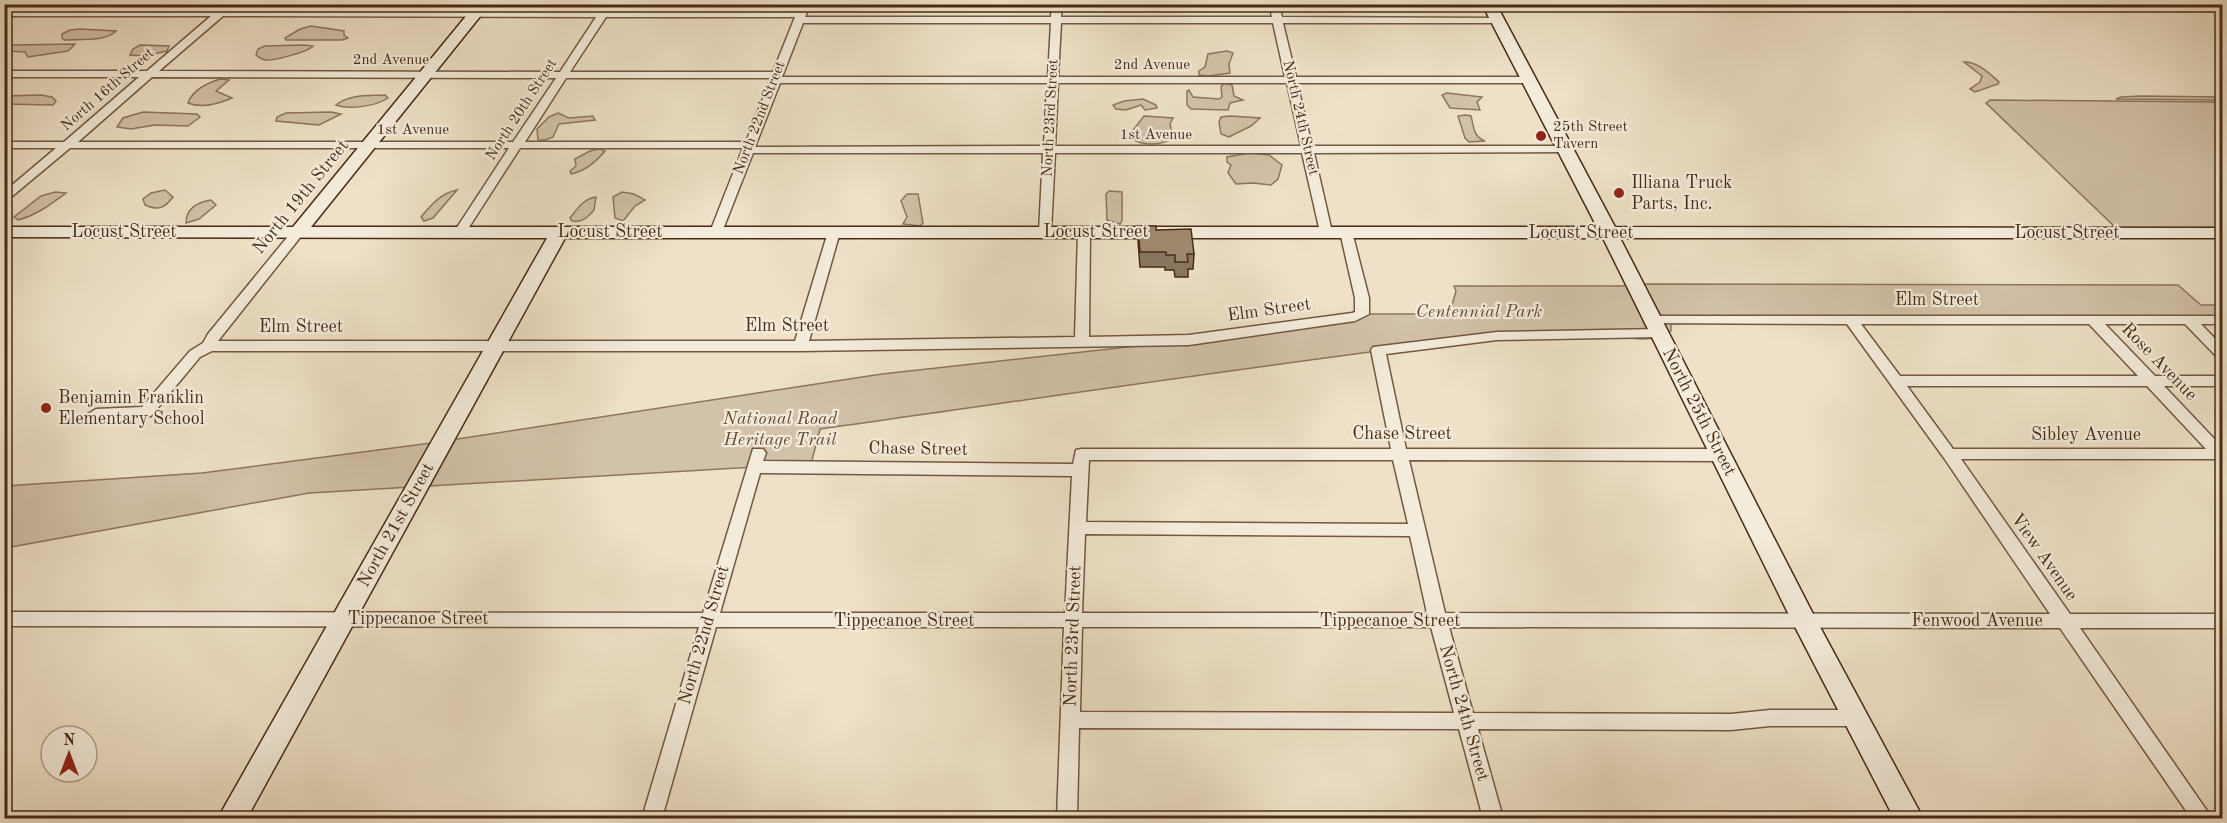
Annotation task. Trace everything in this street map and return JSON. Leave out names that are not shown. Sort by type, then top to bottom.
[{"type":"street","name":"North 16th Street","points":[[4,198],[231,4]]},
{"type":"street","name":"North 23rd Street","points":[[1045,232],[1058,4]]},
{"type":"street","name":"North 24th Street","points":[[1274,4],[1326,232]]},
{"type":"street","name":"North 25th Street","points":[[1490,4],[1722,455],[1804,621],[1909,819]]},
{"type":"street","name":"North 19th Street","points":[[96,414],[146,412],[195,354],[209,346],[213,337],[480,9]]},
{"type":"street","points":[[4,13],[606,9],[1057,20],[1497,20]]},
{"type":"street","name":"North 20th Street","points":[[460,232],[606,9]]},
{"type":"street","name":"North 22nd Street","points":[[716,232],[802,13]]},
{"type":"street","name":"2nd Avenue","points":[[4,74],[563,75],[1053,80],[1528,80]]},
{"type":"street","name":"1st Avenue","points":[[4,145],[1050,150],[1565,149]]},
{"type":"street","name":"Locust Street","points":[[4,232],[2223,233]]},
{"type":"street","name":"North 21st Street","points":[[232,819],[560,232]]},
{"type":"street","points":[[801,346],[834,232]]},
{"type":"street","points":[[1082,341],[1084,232]]},
{"type":"street","name":"Elm Street","points":[[209,346],[495,348],[801,346],[1210,338],[1355,317],[1362,314],[1362,298],[1346,232]]},
{"type":"street","name":"Elm Street","points":[[1378,361],[1378,351],[1497,336],[1592,333],[1655,327],[1851,320],[2223,320]]},
{"type":"street","name":"View Avenue","points":[[1851,320],[1949,454],[2202,819]]},
{"type":"street","name":"Rose Avenue","points":[[2093,320],[2222,454]]},
{"type":"street","points":[[2189,320],[2223,354]]},
{"type":"street","name":"North 24th Street","points":[[1378,361],[1438,621],[1493,819]]},
{"type":"street","points":[[1896,381],[2223,381]]},
{"type":"street","name":"Chase Street","points":[[756,460],[1081,462],[1399,453],[1722,455]]},
{"type":"street","name":"Sibley Avenue","points":[[1949,454],[2222,454]]},
{"type":"street","name":"North 22nd Street","points":[[652,819],[756,460]]},
{"type":"street","name":"North 23rd Street","points":[[1067,819],[1081,462]]},
{"type":"street","points":[[1078,528],[1417,530]]},
{"type":"street","name":"Tippecanoe Street","points":[[4,619],[1804,621]]},
{"type":"street","name":"Fenwood Avenue","points":[[1804,621],[2223,621]]},
{"type":"street","points":[[1070,720],[1731,722],[1770,718],[1856,718]]},
{"type":"green space","points":[[311,26],[344,31],[344,35],[348,38],[342,40],[286,40],[285,38],[300,29]]},
{"type":"green space","points":[[70,30],[116,31],[106,37],[84,40],[64,40],[62,38],[62,34]]},
{"type":"green space","points":[[75,44],[68,51],[28,57],[25,52],[5,51],[5,46],[11,45]]},
{"type":"green space","points":[[140,45],[169,46],[167,51],[143,56],[130,55],[133,49]]},
{"type":"green space","points":[[265,46],[313,46],[275,59],[265,60],[256,55],[258,49]]},
{"type":"green space","points":[[1227,51],[1233,53],[1229,64],[1230,73],[1199,75],[1199,71],[1205,67],[1208,54]]},
{"type":"green space","points":[[1964,62],[1983,68],[1999,82],[1998,84],[1975,92],[1970,89],[1980,82],[1982,76]]},
{"type":"green space","points":[[221,79],[229,80],[216,91],[232,98],[210,105],[199,106],[188,103],[197,90]]},
{"type":"green space","points":[[1224,83],[1232,85],[1234,96],[1243,100],[1230,103],[1228,110],[1191,109],[1187,105],[1187,91],[1189,90],[1193,97],[1219,99],[1222,97],[1221,87]]},
{"type":"green space","points":[[1447,93],[1482,97],[1477,102],[1480,110],[1450,108],[1442,95]]},
{"type":"green space","points":[[385,95],[388,98],[370,105],[348,107],[336,105],[353,97]]},
{"type":"green space","points":[[5,96],[52,97],[56,101],[53,105],[5,104]]},
{"type":"green space","points":[[2140,96],[2222,97],[2222,100],[2116,99]]},
{"type":"green space","points":[[1143,99],[1156,105],[1157,108],[1145,110],[1141,105],[1126,110],[1116,109],[1113,105],[1124,101]]},
{"type":"green space","points":[[1990,100],[2222,102],[2222,228],[2116,228],[1986,103]]},
{"type":"green space","points":[[143,112],[197,114],[200,117],[188,126],[155,125],[131,129],[117,127],[123,118]]},
{"type":"green space","points":[[331,112],[341,114],[319,125],[276,121],[277,117],[286,113]]},
{"type":"green space","points":[[558,113],[569,118],[593,116],[595,120],[559,124],[553,137],[538,140],[537,129],[549,117]]},
{"type":"green space","points":[[1144,116],[1173,118],[1170,124],[1173,138],[1152,144],[1131,138],[1133,130]]},
{"type":"green space","points":[[1458,116],[1471,116],[1476,134],[1485,141],[1469,142],[1465,138]]},
{"type":"green space","points":[[1221,117],[1260,118],[1251,126],[1229,137],[1221,134],[1219,122]]},
{"type":"green space","points":[[599,149],[605,151],[594,162],[581,171],[571,174],[570,171],[576,166],[575,159]]},
{"type":"green space","points":[[1250,153],[1269,155],[1282,165],[1278,179],[1271,185],[1236,184],[1228,173],[1231,165],[1227,162],[1227,157]]},
{"type":"green space","points":[[165,190],[173,197],[167,204],[157,208],[145,205],[143,199],[151,193]]},
{"type":"green space","points":[[457,190],[433,218],[424,221],[421,217],[433,204],[446,194]]},
{"type":"green space","points":[[1109,191],[1122,192],[1122,221],[1120,224],[1107,220],[1106,194]]},
{"type":"green space","points":[[55,192],[66,193],[44,209],[31,215],[18,220],[14,217],[41,196]]},
{"type":"green space","points":[[622,192],[634,194],[645,200],[635,206],[623,221],[615,218],[613,197]]},
{"type":"green space","points":[[907,194],[918,194],[923,223],[920,226],[903,224],[907,217],[901,201]]},
{"type":"green space","points":[[596,197],[594,210],[589,215],[582,220],[572,221],[570,218],[581,204]]},
{"type":"green space","points":[[211,200],[216,205],[199,219],[186,223],[188,213],[194,207]]},
{"type":"green space","name":"National Road Heritage Trail","points":[[2178,285],[2201,305],[2222,305],[2222,320],[1748,320],[1671,324],[1671,331],[1663,336],[1643,339],[1579,332],[1488,337],[820,429],[810,468],[755,467],[309,493],[5,548],[5,486],[202,473],[431,443],[882,374],[1210,338],[1362,314],[1439,314],[1452,305],[1456,291],[1454,286]]},
{"type":"building","points":[[1138,226],[1156,226],[1156,230],[1191,229],[1194,254],[1187,254],[1188,262],[1175,262],[1175,255],[1166,255],[1166,252],[1140,252]]},
{"type":"place","name":"25th Street Tavern","points":[[1541,136]]},
{"type":"place","name":"Illiana Truck Parts, Inc.","points":[[1619,193]]},
{"type":"place","name":"Benjamin Franklin Elementary School","points":[[46,408]]},
{"type":"park label","name":"Centennial Park","points":[[1479,312]]}]
